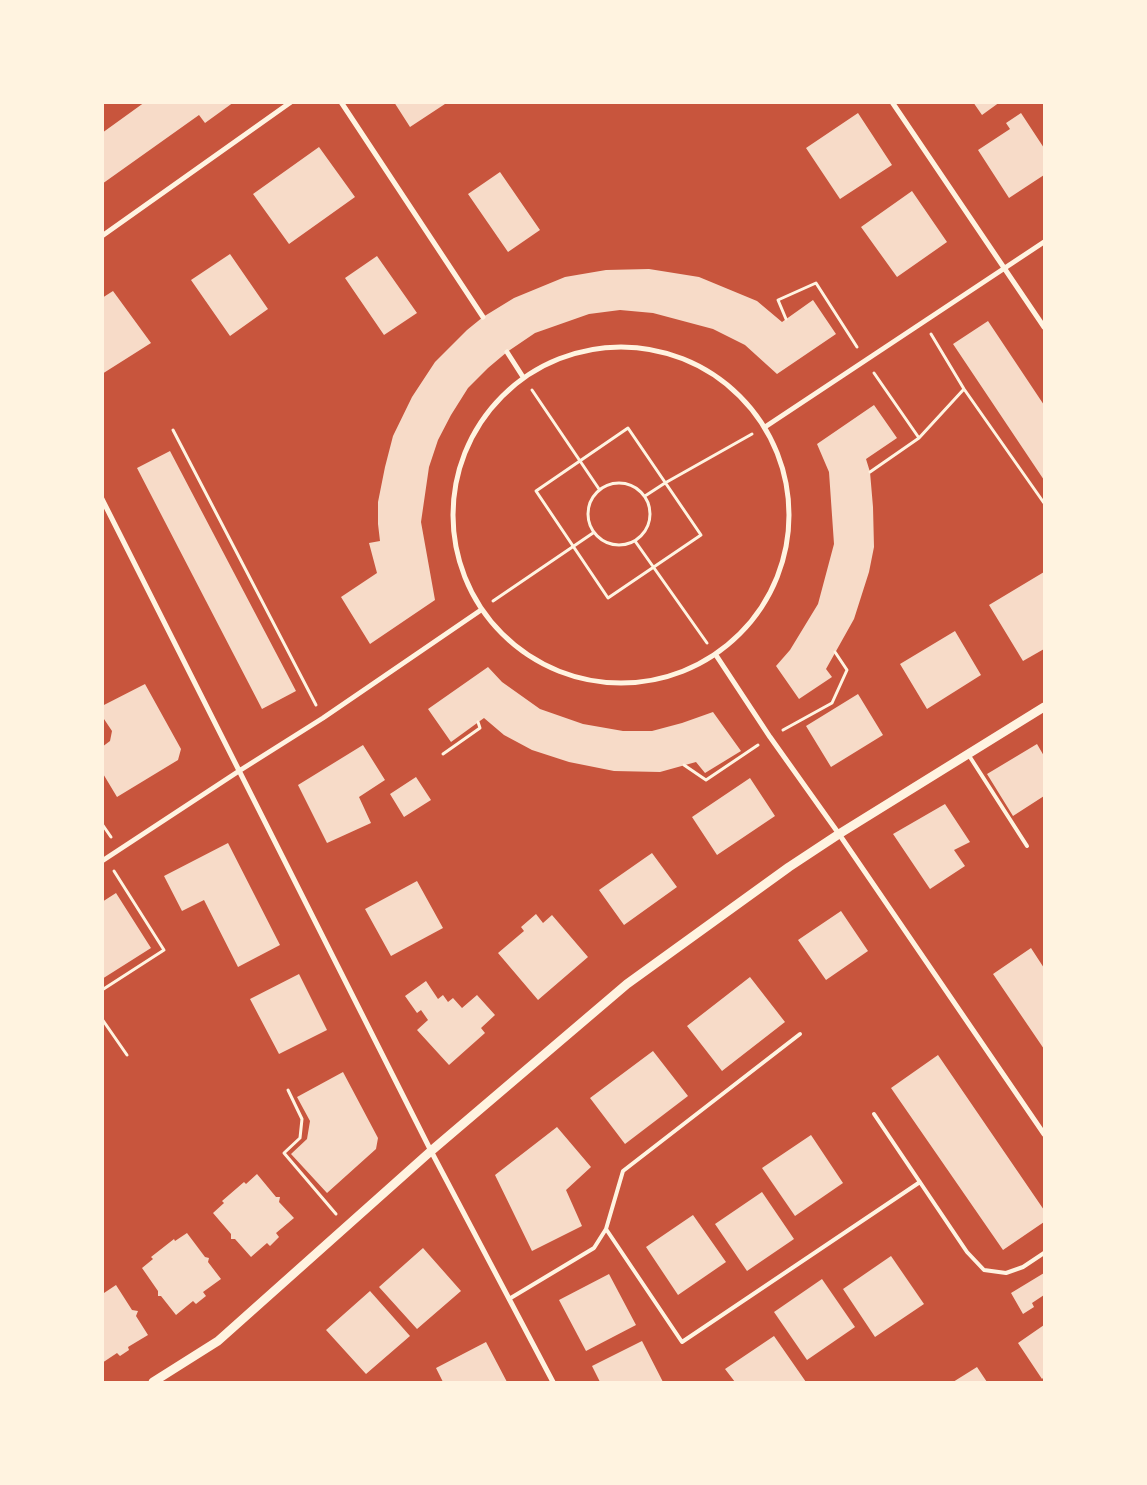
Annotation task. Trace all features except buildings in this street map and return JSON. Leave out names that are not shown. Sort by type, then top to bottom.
[{"type":"street","points":[[102,236],[291,102]]},
{"type":"street","points":[[342,102],[483,317]]},
{"type":"street","points":[[892,102],[1044,327]]},
{"type":"street","points":[[766,427],[1044,242]]},
{"type":"street","points":[[628,346],[681,357],[729,385],[766,427],[786,474],[790,525],[779,576],[754,620],[716,655],[668,678],[616,684],[564,675],[517,649],[481,610],[458,563],[451,511],[460,460],[485,414],[523,377],[572,353],[628,346]]},
{"type":"street","points":[[506,352],[523,377]]},
{"type":"street","points":[[102,499],[431,1151],[553,1382]]},
{"type":"street","points":[[102,861],[323,718],[481,610]]},
{"type":"street","points":[[716,655],[770,738],[839,834],[1044,1134]]},
{"type":"street","points":[[153,1382],[218,1341],[431,1151],[627,984],[789,867],[1044,707]]},
{"type":"lane","points":[[968,754],[1027,846]]},
{"type":"lane","points":[[509,1299],[594,1248],[606,1229],[623,1171],[800,1034]]},
{"type":"lane","points":[[874,1114],[967,1252],[984,1270],[1006,1273],[1023,1267],[1044,1253]]},
{"type":"lane","points":[[606,1229],[682,1342],[920,1182]]},
{"type":"path","points":[[786,319],[778,300],[816,283],[866,361],[919,438]]},
{"type":"path","points":[[924,323],[964,389],[1044,503]]},
{"type":"path","points":[[523,377],[599,489]]},
{"type":"path","points":[[870,472],[919,438],[964,389]]},
{"type":"path","points":[[645,496],[766,427]]},
{"type":"path","points":[[628,428],[701,535],[608,598],[536,491],[580,461],[628,428]]},
{"type":"path","points":[[174,430],[323,718]]},
{"type":"path","points":[[618,482],[638,489],[645,496],[650,511],[648,526],[635,541],[617,546],[608,544],[593,533],[587,515],[588,505],[592,496],[599,489],[608,484],[618,482]]},
{"type":"path","points":[[481,610],[593,533]]},
{"type":"path","points":[[635,541],[716,655]]},
{"type":"path","points":[[684,765],[706,780],[770,738],[832,703],[848,670],[835,652]]},
{"type":"path","points":[[443,754],[480,728],[478,722]]},
{"type":"path","points":[[102,990],[164,950],[125,888]]},
{"type":"path","points":[[102,1019],[127,1055]]},
{"type":"path","points":[[288,1090],[302,1119],[300,1138],[284,1153],[347,1226]]}]
